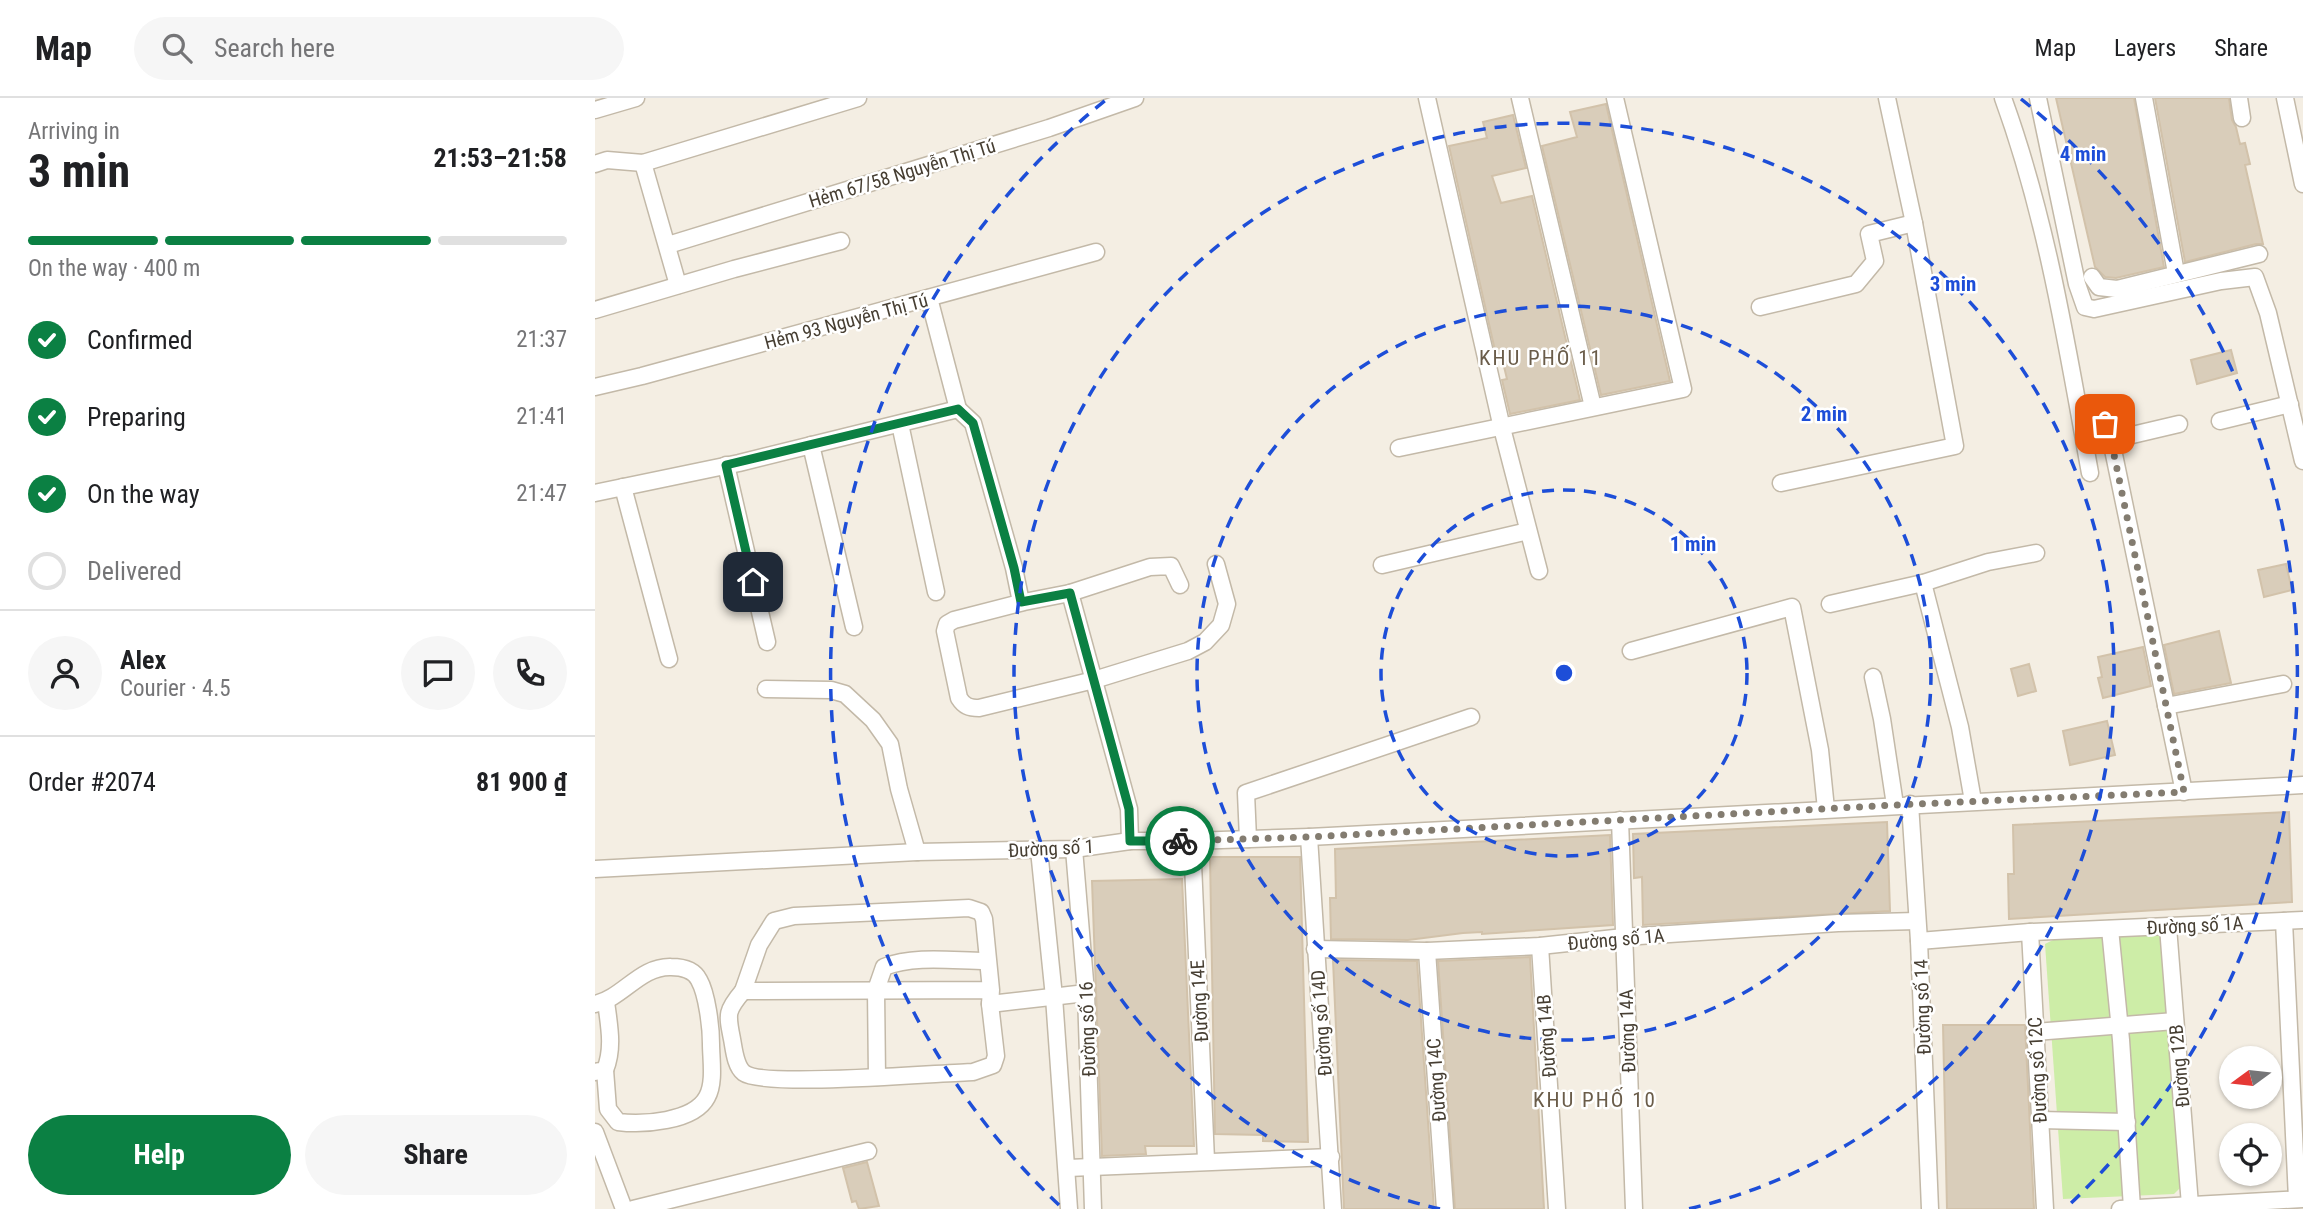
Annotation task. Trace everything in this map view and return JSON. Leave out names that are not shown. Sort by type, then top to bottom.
[{"type":"street","points":[[595,110],[636,98]]},
{"type":"street","points":[[595,164],[607,160],[643,163],[858,98]]},
{"type":"street","name":"Hẻm 67/58 Nguyễn Thị Tú","points":[[668,245],[1049,128],[1135,98]]},
{"type":"street","points":[[1427,98],[1502,428],[1539,571]]},
{"type":"street","points":[[1520,98],[1593,407]]},
{"type":"street","points":[[1399,448],[1683,389],[1615,98]]},
{"type":"street","points":[[1781,483],[1955,446],[1914,223],[1887,98]]},
{"type":"street","points":[[2003,98],[2021,148],[2052,271],[2090,473]]},
{"type":"street","points":[[2038,98],[2077,284],[2085,307],[2094,309],[2255,276],[2269,313],[2303,461]]},
{"type":"street","points":[[2144,98],[2176,273]]},
{"type":"street","points":[[2239,98],[2242,118]]},
{"type":"street","points":[[2285,98],[2303,184]]},
{"type":"street","points":[[643,163],[678,285]]},
{"type":"street","points":[[1760,307],[1856,284],[1875,261],[1869,234],[1914,223]]},
{"type":"street","points":[[595,310],[841,241]]},
{"type":"street","name":"Hẻm 93 Nguyễn Thị Tú","points":[[595,387],[1096,252]]},
{"type":"street","points":[[2092,277],[2099,287],[2117,289],[2259,254]]},
{"type":"street","points":[[929,298],[958,409],[973,423],[1021,602]]},
{"type":"street","points":[[2220,421],[2290,404]]},
{"type":"street","points":[[595,493],[726,465],[958,409]]},
{"type":"street","points":[[900,424],[936,592]]},
{"type":"street","points":[[2105,424],[2111,440],[2184,792]]},
{"type":"street","points":[[2111,440],[2179,424]]},
{"type":"street","points":[[811,445],[855,627]]},
{"type":"street","points":[[726,465],[767,642]]},
{"type":"street","points":[[623,487],[669,659]]},
{"type":"street","points":[[1382,565],[1528,531]]},
{"type":"street","points":[[1830,604],[1923,583],[1988,562],[2036,552]]},
{"type":"street","points":[[1180,585],[1171,566],[1150,567],[1070,593],[1021,602],[947,624],[946,641],[959,698],[963,705],[979,708],[1094,680],[1188,651],[1205,642],[1221,625],[1227,604],[1216,564]]},
{"type":"street","points":[[1923,583],[1960,727],[1973,801]]},
{"type":"street","points":[[1070,593],[1129,809],[1130,841]]},
{"type":"street","points":[[1631,651],[1792,607],[1820,750],[1826,809]]},
{"type":"street","name":"Đường số 14","points":[[1873,677],[1902,805],[1917,921],[1930,1209]]},
{"type":"street","points":[[2166,706],[2283,684]]},
{"type":"street","points":[[766,689],[831,690],[845,694],[873,720],[890,744],[899,789],[917,852]]},
{"type":"street","points":[[1248,839],[1247,793],[1471,717]]},
{"type":"street","name":"Đường số 1","points":[[595,869],[917,852],[1074,849],[1130,841],[1309,837],[2303,785]]},
{"type":"street","name":"Đường 14A","points":[[1620,820],[1634,1209]]},
{"type":"street","name":"Đường số 14D","points":[[1309,837],[1333,1209]]},
{"type":"street","name":"Đường 14E","points":[[1192,841],[1206,1160]]},
{"type":"street","name":"Đường số 16","points":[[1074,849],[1086,993],[1093,1209]]},
{"type":"street","name":"Đường số 16","points":[[1039,850],[1054,997],[1069,1209]]},
{"type":"street","points":[[969,908],[981,912],[984,919],[996,1056],[993,1065],[973,1072],[771,1080],[753,1077],[743,1073],[737,1062],[727,1013],[743,991],[759,945],[774,921],[794,916],[969,908]]},
{"type":"street","name":"Đường số 1A","points":[[1919,941],[2029,932],[2303,920]]},
{"type":"street","name":"Đường số 1A","points":[[1315,949],[1427,951],[1540,946],[1624,937],[1838,923],[1917,921]]},
{"type":"street","points":[[2120,1209],[2300,1199],[2284,921]]},
{"type":"street","name":"Đường 12B","points":[[2168,927],[2190,1205]]},
{"type":"street","points":[[2110,929],[2132,1208]]},
{"type":"street","name":"Đường số 12C","points":[[2029,932],[2045,1209]]},
{"type":"street","name":"Đường 14B","points":[[1540,946],[1557,1209]]},
{"type":"street","name":"Đường 14C","points":[[1427,951],[1445,1209]]},
{"type":"street","points":[[877,1077],[876,990],[884,967],[916,960],[986,961]]},
{"type":"street","points":[[670,967],[692,972],[699,980],[711,1035],[709,1094],[697,1108],[672,1118],[636,1124],[618,1122],[608,1109],[600,1071],[610,1057],[610,1035],[600,1003],[642,975],[657,969],[670,967]]},
{"type":"street","points":[[743,991],[876,990],[991,997],[1054,997],[1086,993]]},
{"type":"street","points":[[2035,1032],[2175,1021]]},
{"type":"street","points":[[2040,1120],[2127,1122]]},
{"type":"street","points":[[595,1132],[624,1209]]},
{"type":"street","points":[[633,1209],[867,1151]]},
{"type":"street","points":[[1068,1168],[1206,1160],[1331,1157]]},
{"type":"green space","points":[[2158,933],[2164,944],[2181,1187],[2174,1194],[2063,1199],[2045,944],[2053,940]]},
{"type":"building","points":[[2056,98],[2134,98],[2164,267],[2116,278],[2105,277],[2095,267]]},
{"type":"building","points":[[2155,98],[2229,98],[2232,120],[2240,144],[2245,143],[2250,164],[2245,165],[2263,244],[2185,262]]},
{"type":"building","points":[[1606,104],[1670,381],[1601,395],[1542,146],[1577,137],[1570,112]]},
{"type":"building","points":[[1513,115],[1526,168],[1492,176],[1501,203],[1532,196],[1580,400],[1510,414],[1502,380],[1507,379],[1501,354],[1496,355],[1449,146],[1487,138],[1483,122]]},
{"type":"building","points":[[2231,350],[2237,373],[2197,384],[2191,360]]},
{"type":"building","points":[[2286,564],[2292,590],[2264,597],[2258,570]]},
{"type":"building","points":[[2219,631],[2231,683],[2174,694],[2164,645]]},
{"type":"building","points":[[2143,647],[2151,686],[2103,698],[2098,678],[2102,677],[2098,657]]},
{"type":"building","points":[[2029,664],[2036,691],[2018,696],[2011,669]]},
{"type":"building","points":[[2107,721],[2115,755],[2070,765],[2063,731]]},
{"type":"building","points":[[2289,812],[2292,902],[2009,919],[2008,874],[2014,874],[2013,825]]},
{"type":"building","points":[[1887,822],[1890,911],[1643,925],[1642,877],[1634,878],[1633,834]]},
{"type":"building","points":[[1610,835],[1613,925],[1463,933],[1408,940],[1331,939],[1330,898],[1336,898],[1335,849]]},
{"type":"building","points":[[1210,857],[1300,857],[1308,1142],[1263,1141],[1263,1135],[1215,1134]]},
{"type":"building","points":[[1182,879],[1194,1146],[1145,1146],[1146,1154],[1102,1156],[1092,881]]},
{"type":"building","points":[[1530,957],[1544,1209],[1455,1209],[1438,961]]},
{"type":"building","points":[[1333,960],[1417,961],[1434,1209],[1344,1209]]},
{"type":"building","points":[[1943,1025],[2025,1025],[2034,1209],[1947,1209]]},
{"type":"building","points":[[867,1162],[879,1206],[859,1209],[856,1201],[852,1202],[843,1168]]},
{"type":"way so far","points":[[1180,841],[1309,837],[2184,792],[2111,440],[2105,424]]},
{"type":"district","name":"KHU PHỐ 11","points":[[1541,358]]},
{"type":"district","name":"KHU PHỐ 10","points":[[1595,1100]]},
{"type":"route","points":[[753,582],[726,465],[958,409],[973,423],[1021,602],[1070,593],[1129,809],[1130,841],[1180,841]]}]
